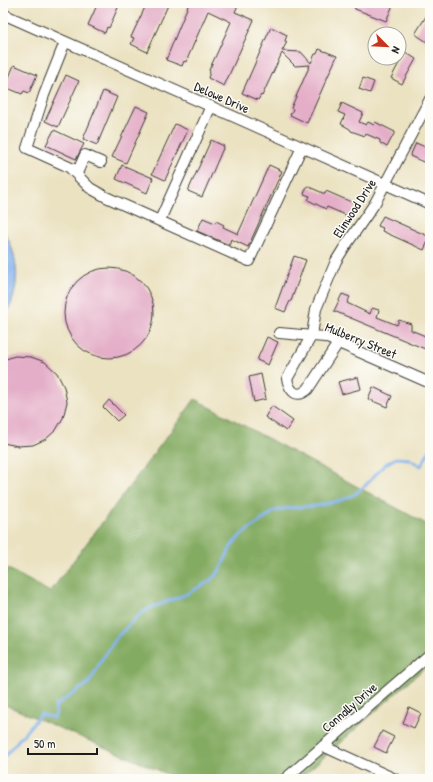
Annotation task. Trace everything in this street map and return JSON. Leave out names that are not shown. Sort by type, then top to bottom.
[{"type":"street","name":"Delowe Drive","points":[[3,14],[430,204]]},
{"type":"street","points":[[65,42],[44,95],[27,148],[78,171],[85,155],[101,162]]},
{"type":"street","name":"Elinwood Drive","points":[[312,335],[316,309],[336,261],[375,203],[430,99]]},
{"type":"street","points":[[160,220],[211,106]]},
{"type":"street","points":[[70,168],[90,188],[106,197],[250,261],[302,147]]},
{"type":"street","name":"Mulberry Street","points":[[279,333],[325,337],[430,383]]},
{"type":"street","points":[[312,335],[287,379],[289,388],[298,394],[305,392],[308,389],[338,343]]},
{"type":"street","name":"Connally Drive","points":[[285,779],[430,654]]},
{"type":"street","points":[[324,746],[395,779]]},
{"type":"green space","points":[[195,399],[430,526],[430,663],[299,779],[179,779],[3,704],[3,566],[50,592]]},
{"type":"water","points":[[3,230],[9,241],[16,263],[16,287],[9,309],[3,320]]},
{"type":"building","points":[[98,3],[120,3],[109,28],[107,27],[105,33],[88,25]]},
{"type":"building","points":[[147,3],[169,3],[147,52],[131,44],[134,38],[131,37]]},
{"type":"building","points":[[189,3],[239,3],[235,12],[254,20],[224,86],[208,78],[210,72],[209,70],[231,22],[208,11],[186,62],[184,61],[182,66],[166,60]]},
{"type":"building","points":[[353,3],[388,3],[393,5],[386,21],[355,9]]},
{"type":"building","points":[[430,10],[430,44],[415,34]]},
{"type":"building","points":[[271,27],[287,35],[285,41],[287,42],[282,51],[301,52],[311,63],[319,49],[337,56],[307,123],[290,115],[293,109],[291,108],[310,65],[295,66],[282,53],[262,96],[261,95],[258,100],[242,93]]},
{"type":"building","points":[[407,53],[416,59],[402,84],[391,78],[397,66],[407,66]]},
{"type":"building","points":[[14,65],[37,75],[29,93],[24,91],[22,94],[5,87]]},
{"type":"building","points":[[66,75],[79,81],[58,127],[45,121]]},
{"type":"building","points":[[363,78],[374,82],[370,93],[359,89]]},
{"type":"building","points":[[103,91],[117,97],[97,145],[83,139]]},
{"type":"building","points":[[342,103],[363,113],[359,122],[366,125],[368,122],[374,125],[375,122],[395,132],[387,147],[380,143],[380,140],[366,134],[365,136],[351,131],[341,124],[345,115],[338,112]]},
{"type":"building","points":[[136,106],[149,112],[126,163],[112,157]]},
{"type":"building","points":[[175,124],[188,130],[165,180],[152,174]]},
{"type":"building","points":[[54,130],[84,144],[76,159],[46,145]]},
{"type":"building","points":[[211,140],[224,146],[202,197],[188,191]]},
{"type":"building","points":[[416,143],[430,149],[430,165],[410,156]]},
{"type":"building","points":[[122,165],[153,178],[147,193],[116,179]]},
{"type":"building","points":[[269,165],[282,171],[248,247],[231,239],[229,245],[197,231],[203,218],[215,223],[216,221],[224,225],[223,227],[238,234]]},
{"type":"building","points":[[307,186],[325,194],[326,191],[356,204],[350,217],[327,207],[326,209],[308,200],[310,196],[304,194]]},
{"type":"building","points":[[383,216],[430,237],[424,250],[382,231],[383,228],[378,226]]},
{"type":"building","points":[[294,256],[306,260],[291,301],[285,312],[275,308]]},
{"type":"building","points":[[109,268],[126,271],[141,281],[151,296],[154,313],[151,330],[141,345],[126,355],[109,358],[92,355],[77,345],[67,330],[64,313],[67,296],[77,281],[92,271]]},
{"type":"building","points":[[342,294],[350,297],[347,303],[370,314],[372,308],[379,310],[377,317],[397,325],[399,320],[411,324],[411,330],[430,338],[430,351],[334,311]]},
{"type":"building","points":[[267,337],[278,342],[268,365],[257,360]]},
{"type":"building","points":[[15,356],[31,357],[45,362],[57,373],[64,387],[67,402],[63,418],[56,430],[46,439],[33,445],[18,446],[3,443],[3,360]]},
{"type":"building","points":[[261,374],[266,399],[254,402],[249,377]]},
{"type":"building","points":[[358,377],[361,389],[342,394],[338,382]]},
{"type":"building","points":[[373,387],[392,396],[387,407],[368,399]]},
{"type":"building","points":[[109,400],[124,415],[117,421],[103,407]]},
{"type":"building","points":[[272,406],[293,421],[286,431],[265,417]]},
{"type":"building","points":[[409,707],[421,713],[414,728],[403,723]]},
{"type":"building","points":[[382,731],[394,737],[386,753],[374,747]]},
{"type":"waterway","points":[[3,758],[41,714],[54,718],[56,713],[55,706],[89,683],[102,659],[118,636],[137,617],[148,609],[187,594],[211,580],[220,570],[232,545],[241,535],[275,511],[288,508],[316,506],[342,500],[355,494],[366,485],[384,465],[396,458],[409,459],[421,466],[430,450]]}]
